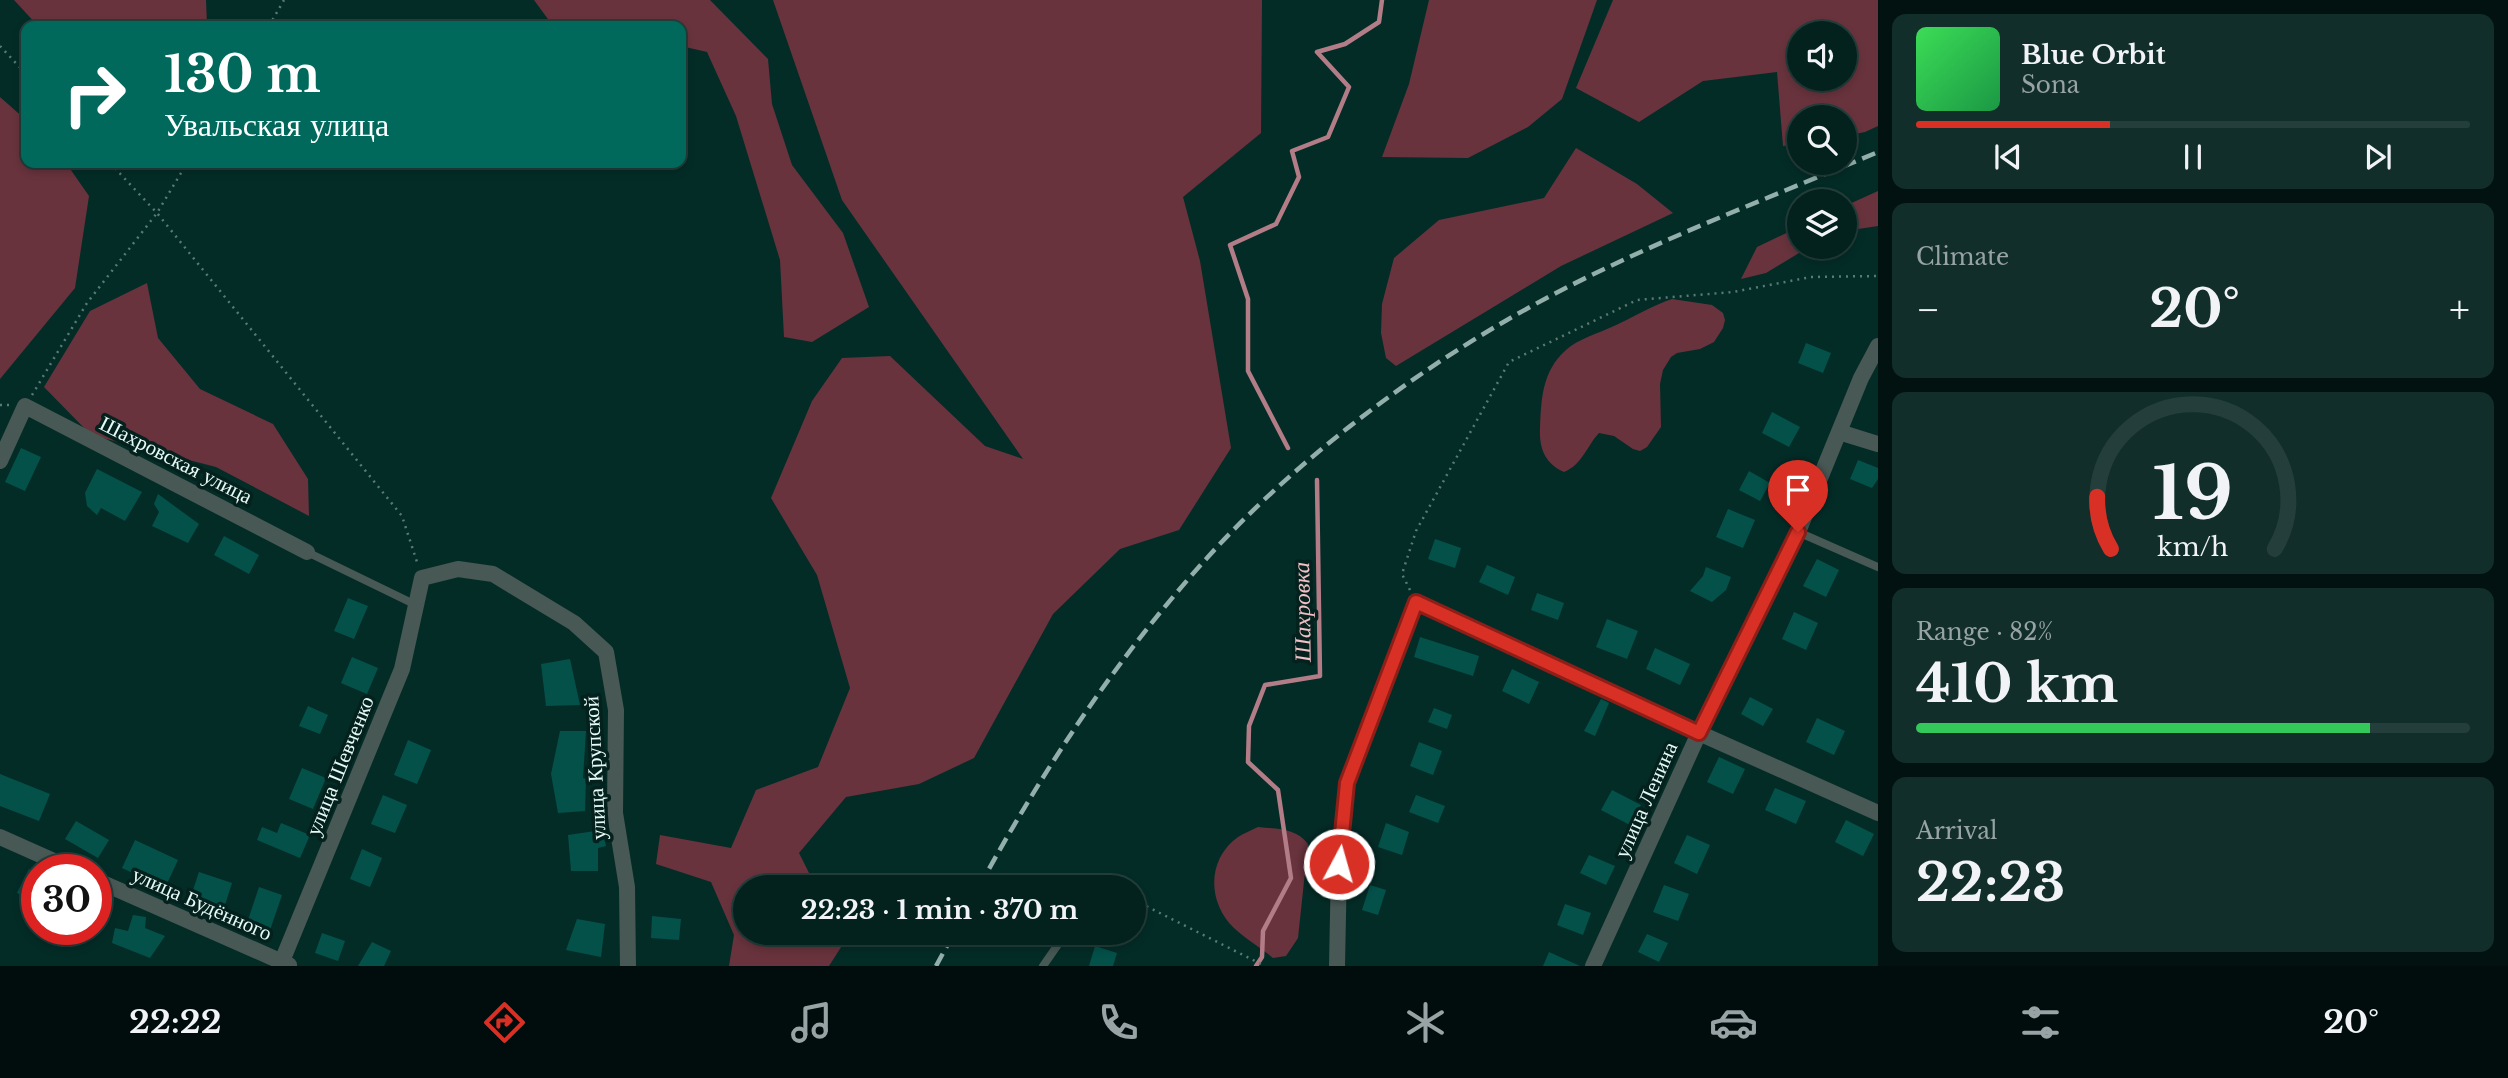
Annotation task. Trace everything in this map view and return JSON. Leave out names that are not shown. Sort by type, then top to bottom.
[{"type":"street","name":"улица Ленина","points":[[1593,966],[1699,733],[1798,532],[1861,378],[1878,346]]},
{"type":"street","points":[[0,461],[25,406]]},
{"type":"street","name":"Шахровская улица","points":[[25,406],[307,552]]},
{"type":"street","points":[[1839,432],[1878,444]]},
{"type":"street","name":"улица Крупской","points":[[422,578],[458,569],[492,574],[574,622],[606,652],[616,709],[615,813],[627,887],[628,966]]},
{"type":"street","name":"улица Шевченко","points":[[284,965],[402,670],[422,578]]},
{"type":"street","points":[[1337,966],[1339,864],[1347,783],[1416,602],[1878,813]]},
{"type":"street","points":[[0,837],[38,854]]},
{"type":"street","name":"улица Будённого","points":[[112,887],[284,965]]},
{"type":"lane","points":[[1798,532],[1878,567]]},
{"type":"lane","points":[[307,552],[416,605]]},
{"type":"lane","points":[[1043,966],[1058,945]]},
{"type":"path","points":[[271,21],[284,0]]},
{"type":"path","points":[[0,46],[21,69]]},
{"type":"path","points":[[115,168],[157,214],[402,516],[422,578]]},
{"type":"path","points":[[25,406],[87,303],[157,214],[184,168]]},
{"type":"path","points":[[1416,602],[1402,574],[1416,531],[1509,362],[1637,300],[1733,292],[1811,277],[1878,276]]},
{"type":"path","points":[[1146,907],[1265,966]]},
{"type":"shaded area","points":[[14,0],[206,0],[207,21],[33,21]]},
{"type":"shaded area","points":[[534,0],[710,0],[768,59],[772,104],[792,165],[843,233],[869,307],[812,342],[784,337],[780,260],[736,116],[707,52],[686,47],[686,21],[549,21]]},
{"type":"shaded area","points":[[773,0],[1262,0],[1261,133],[1183,197],[1200,261],[1231,448],[1179,530],[1120,549],[1053,614],[974,758],[919,784],[846,797],[799,853],[810,875],[733,875],[733,933],[711,882],[656,864],[660,835],[731,848],[756,790],[818,767],[850,688],[817,575],[771,498],[812,401],[842,358],[890,356],[985,446],[1023,459],[842,200]]},
{"type":"shaded area","points":[[1429,0],[1597,0],[1562,99],[1528,127],[1468,158],[1382,157],[1409,84]]},
{"type":"shaded area","points":[[1613,0],[1878,0],[1878,126],[1857,134],[1857,105],[1787,105],[1787,146],[1783,146],[1777,72],[1703,81],[1639,122],[1576,88]]},
{"type":"shaded area","points":[[0,97],[21,116],[21,168],[69,168],[89,196],[75,288],[0,379]]},
{"type":"shaded area","points":[[1576,148],[1637,184],[1673,213],[1561,266],[1396,366],[1386,358],[1381,333],[1382,304],[1394,258],[1439,220],[1544,198]]},
{"type":"shaded area","points":[[1878,191],[1878,226],[1857,229],[1857,201]]},
{"type":"shaded area","points":[[1787,233],[1787,259],[1789,259],[1766,273],[1741,279],[1757,247]]},
{"type":"shaded area","points":[[147,283],[158,338],[200,389],[273,424],[308,479],[309,516],[216,467],[91,435],[44,387],[90,311]]},
{"type":"shaded area","points":[[1672,299],[1712,305],[1723,313],[1725,320],[1714,342],[1700,349],[1677,353],[1663,370],[1660,384],[1661,427],[1647,447],[1640,451],[1614,436],[1599,433],[1576,464],[1564,472],[1558,469],[1548,460],[1542,449],[1540,418],[1544,386],[1558,358],[1589,336]]},
{"type":"shaded area","points":[[1258,827],[1292,832],[1308,844],[1298,938],[1286,956],[1273,958],[1234,928],[1225,918],[1215,894],[1214,881],[1220,857],[1238,837]]},
{"type":"shaded area","points":[[733,941],[733,945],[842,945],[829,966],[729,966]]},
{"type":"building","points":[[1806,343],[1831,353],[1823,373],[1798,363]]},
{"type":"building","points":[[1772,412],[1800,427],[1789,447],[1762,433]]},
{"type":"building","points":[[21,448],[41,457],[25,491],[5,482]]},
{"type":"building","points":[[1858,460],[1878,468],[1878,479],[1872,488],[1850,479]]},
{"type":"building","points":[[97,469],[142,492],[125,521],[101,508],[97,515],[87,506],[85,493]]},
{"type":"building","points":[[1749,471],[1770,483],[1760,501],[1739,490]]},
{"type":"building","points":[[158,494],[199,524],[188,543],[152,526],[159,512],[154,504]]},
{"type":"building","points":[[1728,509],[1755,520],[1743,548],[1716,537]]},
{"type":"building","points":[[224,536],[259,555],[249,574],[214,555]]},
{"type":"building","points":[[1435,539],[1461,548],[1455,568],[1428,559]]},
{"type":"building","points":[[1817,559],[1839,570],[1826,597],[1803,586]]},
{"type":"building","points":[[1487,565],[1515,577],[1508,595],[1479,582]]},
{"type":"building","points":[[1706,567],[1731,577],[1726,590],[1712,602],[1690,591],[1703,576]]},
{"type":"building","points":[[1537,593],[1564,603],[1558,620],[1531,610]]},
{"type":"building","points":[[348,598],[368,606],[354,639],[334,631]]},
{"type":"building","points":[[1794,612],[1818,623],[1806,650],[1782,639]]},
{"type":"building","points":[[1607,619],[1638,631],[1627,659],[1596,647]]},
{"type":"building","points":[[1420,637],[1479,656],[1473,676],[1414,657]]},
{"type":"building","points":[[1655,648],[1690,664],[1680,685],[1646,669]]},
{"type":"building","points":[[352,657],[378,668],[367,694],[341,683]]},
{"type":"building","points":[[570,659],[580,705],[546,706],[541,664]]},
{"type":"building","points":[[1512,669],[1539,682],[1529,704],[1502,691]]},
{"type":"building","points":[[1750,697],[1773,709],[1763,726],[1741,714]]},
{"type":"building","points":[[1601,699],[1609,703],[1595,736],[1584,731]]},
{"type":"building","points":[[308,706],[328,715],[320,734],[299,726]]},
{"type":"building","points":[[1434,708],[1452,715],[1447,729],[1428,722]]},
{"type":"building","points":[[1817,718],[1845,731],[1834,755],[1806,742]]},
{"type":"building","points":[[560,731],[586,731],[583,778],[586,779],[585,811],[558,813],[551,774]]},
{"type":"building","points":[[408,740],[431,750],[417,784],[394,775]]},
{"type":"building","points":[[1419,742],[1442,751],[1433,775],[1410,766]]},
{"type":"building","points":[[1719,757],[1745,769],[1733,794],[1707,782]]},
{"type":"building","points":[[302,768],[326,778],[313,809],[289,799]]},
{"type":"building","points":[[0,774],[50,794],[39,821],[0,806]]},
{"type":"building","points":[[1775,788],[1806,801],[1796,824],[1765,810]]},
{"type":"building","points":[[1612,790],[1641,805],[1630,825],[1601,810]]},
{"type":"building","points":[[383,795],[407,805],[395,833],[371,824]]},
{"type":"building","points":[[1416,795],[1445,806],[1438,823],[1409,812]]},
{"type":"building","points":[[1846,820],[1874,834],[1863,856],[1835,842]]},
{"type":"building","points":[[76,821],[109,840],[100,854],[91,854],[65,839]]},
{"type":"building","points":[[281,823],[310,835],[300,858],[257,840],[262,827],[277,833]]},
{"type":"building","points":[[1386,823],[1409,832],[1402,855],[1378,847]]},
{"type":"building","points":[[602,830],[606,846],[598,848],[598,871],[571,871],[568,835]]},
{"type":"building","points":[[1687,835],[1710,845],[1697,874],[1674,863]]},
{"type":"building","points":[[135,840],[178,860],[165,888],[122,868]]},
{"type":"building","points":[[362,849],[382,858],[370,887],[350,879]]},
{"type":"building","points":[[1589,855],[1615,866],[1606,885],[1580,873]]},
{"type":"building","points":[[199,872],[232,883],[224,908],[191,896]]},
{"type":"building","points":[[1370,885],[1386,890],[1378,915],[1362,910]]},
{"type":"building","points":[[1664,885],[1689,894],[1678,921],[1653,912]]},
{"type":"building","points":[[259,887],[282,895],[269,933],[246,926]]},
{"type":"building","points":[[1565,904],[1591,913],[1583,935],[1557,925]]},
{"type":"building","points":[[133,915],[146,917],[145,928],[165,936],[150,958],[112,943],[115,928],[128,931]]},
{"type":"building","points":[[652,916],[681,919],[679,940],[651,938]]},
{"type":"building","points":[[577,919],[605,924],[601,957],[566,950]]},
{"type":"building","points":[[322,933],[345,941],[338,961],[315,953]]},
{"type":"building","points":[[1647,934],[1668,943],[1659,962],[1638,952]]},
{"type":"building","points":[[372,942],[391,951],[384,966],[358,966]]},
{"type":"building","points":[[1095,946],[1117,953],[1113,966],[1089,966]]},
{"type":"building","points":[[1549,952],[1580,966],[1543,966]]},
{"type":"waterway","name":"Шахровка","points":[[1288,448],[1248,371],[1248,299],[1230,245],[1276,224],[1299,177],[1292,151],[1328,137],[1349,87],[1317,52],[1345,44],[1379,22],[1382,0]]},
{"type":"waterway","name":"Шахровка","points":[[1256,966],[1262,957],[1263,931],[1291,878],[1278,790],[1248,762],[1249,726],[1265,685],[1320,676],[1317,480]]},
{"type":"railway","points":[[986,875],[1029,800],[1083,716],[1142,635],[1239,524],[1348,428],[1427,370],[1551,295],[1689,230],[1878,152]]},
{"type":"railway","points":[[936,966],[947,945]]},
{"type":"route","points":[[1339,864],[1347,783],[1416,602],[1699,733],[1798,532]]}]
